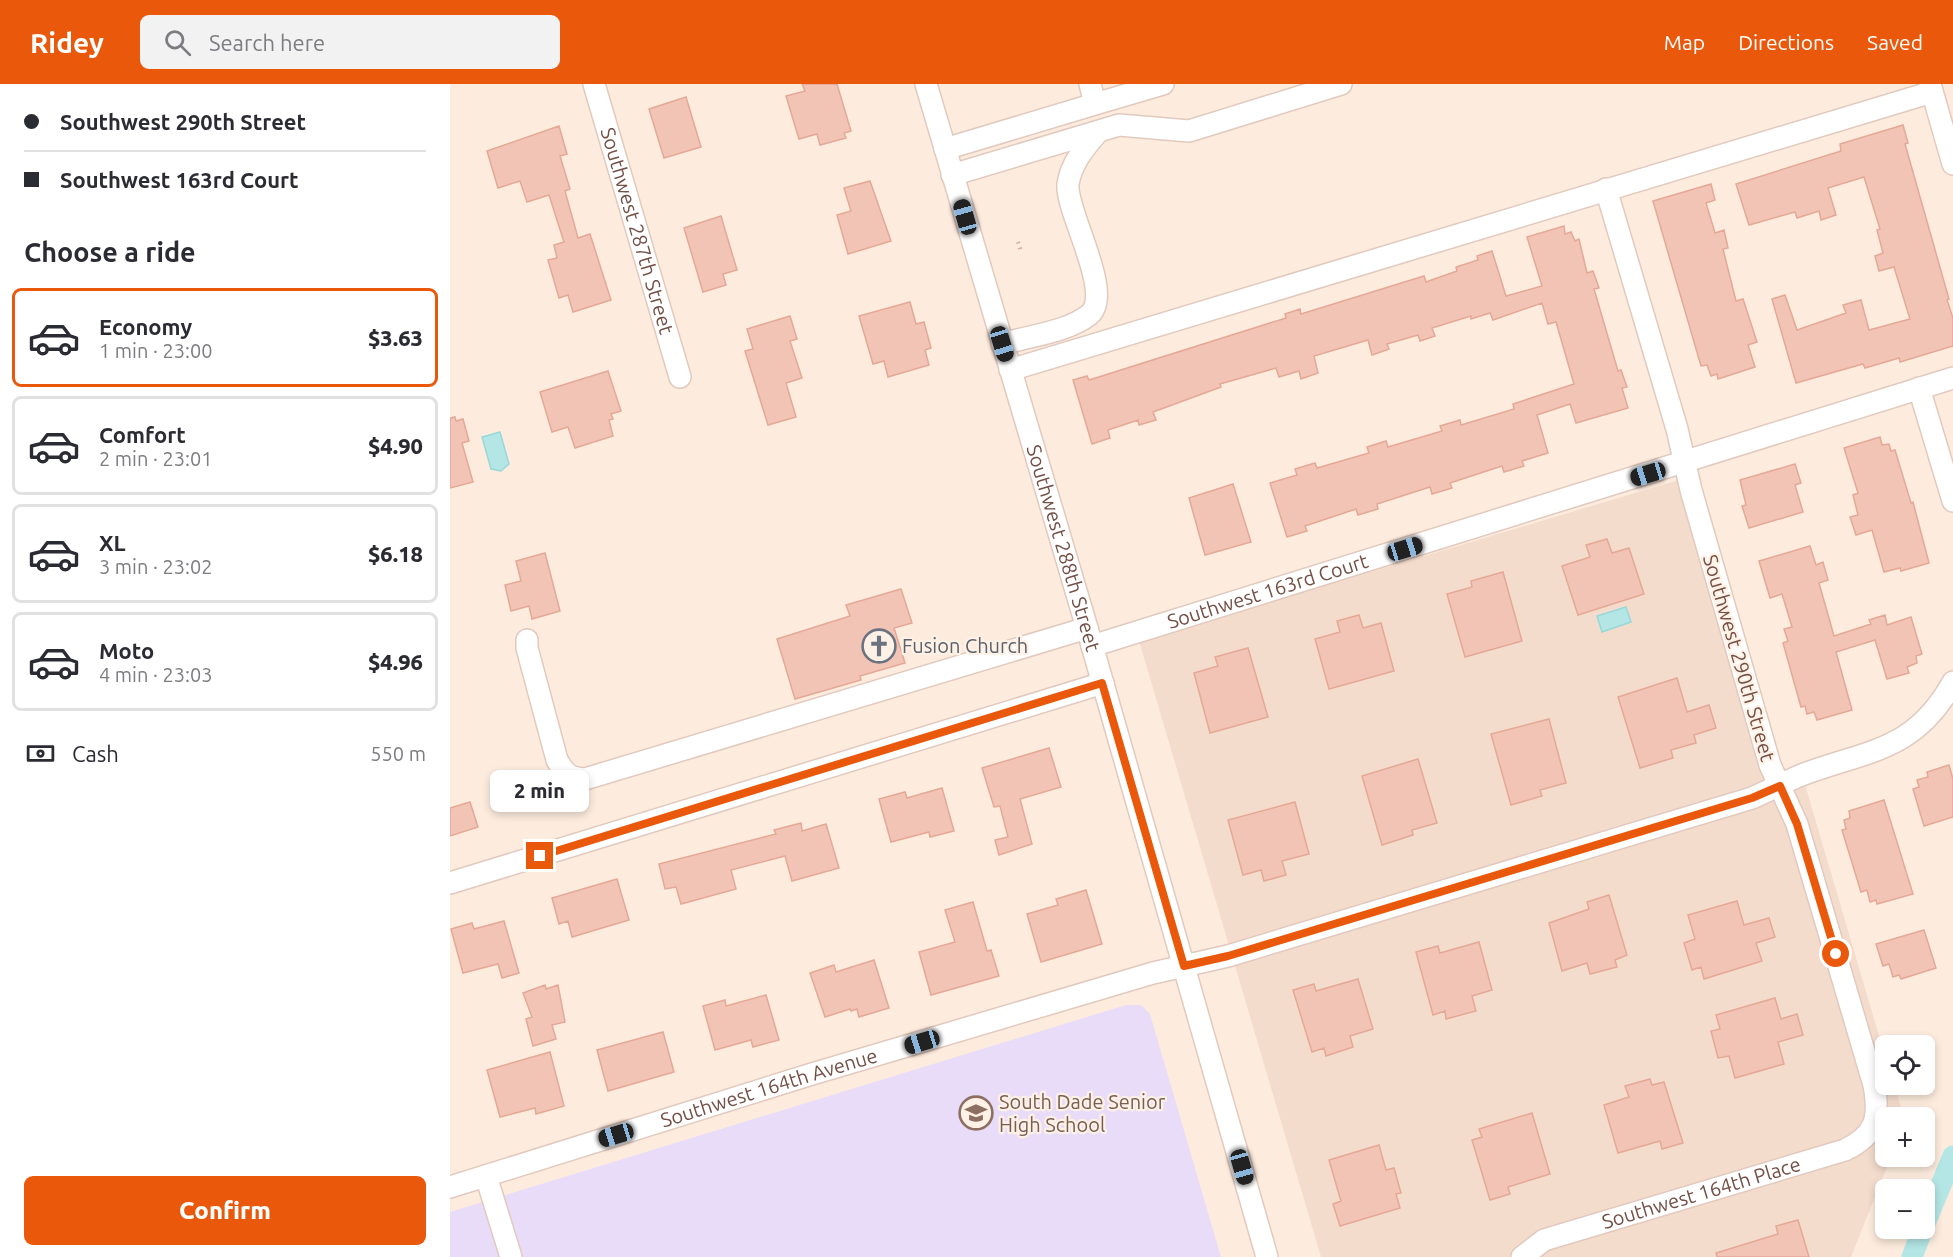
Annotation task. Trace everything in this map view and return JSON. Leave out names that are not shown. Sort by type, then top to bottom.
[{"type":"street","name":"Southwest 287th Street","points":[[594,84],[680,376]]},
{"type":"street","name":"Southwest 288th Street","points":[[926,84],[1089,637],[1267,1257]]},
{"type":"street","points":[[945,149],[1093,94],[1163,84]]},
{"type":"street","points":[[952,175],[1097,133],[1119,124],[1189,131],[1341,84]]},
{"type":"street","points":[[1010,370],[1931,88],[1953,164]]},
{"type":"street","points":[[1002,344],[1068,326],[1090,314],[1097,302],[1095,279],[1068,185],[1079,154],[1097,133]]},
{"type":"street","name":"Southwest 290th Street","points":[[1606,189],[1770,765],[1797,824],[1874,1085],[1877,1107]]},
{"type":"street","name":"Southwest 163rd Court","points":[[527,640],[527,648],[557,760],[564,774],[572,778],[585,779],[1089,637],[1685,462],[1723,448],[1953,378]]},
{"type":"street","points":[[1919,388],[1953,501]]},
{"type":"street","name":"Southwest 164th Avenue","points":[[450,1187],[823,1071],[1184,966],[1228,956],[1752,798],[1800,776],[1872,754],[1895,743],[1936,710],[1953,682]]},
{"type":"street","points":[[450,883],[1102,683]]},
{"type":"street","name":"Southwest 164th Place","points":[[1522,1257],[1544,1240],[1845,1150],[1870,1133],[1875,1123]]},
{"type":"street","points":[[486,1176],[511,1257]]},
{"type":"path","points":[[1018,242],[1021,251]]},
{"type":"shaded area","points":[[1692,476],[1782,776],[1801,771],[1879,1035],[1875,1035],[1875,1095],[1897,1095],[1901,1107],[1875,1107],[1875,1167],[1887,1167],[1882,1179],[1875,1179],[1875,1197],[1851,1257],[1321,1257],[1139,641]]},
{"type":"shaded area","name":"South Dade Senior High School","points":[[1126,1005],[1141,1005],[1150,1014],[1221,1257],[450,1257],[450,1212]]},
{"type":"water","points":[[500,432],[509,464],[501,471],[491,469],[482,437]]},
{"type":"water","points":[[1626,607],[1631,622],[1602,632],[1597,616]]},
{"type":"building","points":[[802,84],[837,84],[851,131],[844,133],[846,138],[820,145],[817,134],[799,139],[786,96],[805,91]]},
{"type":"building","points":[[686,97],[701,147],[664,158],[649,109]]},
{"type":"building","points":[[1903,125],[1908,143],[1905,144],[1949,299],[1947,300],[1953,318],[1953,346],[1900,362],[1899,358],[1865,368],[1863,364],[1796,383],[1772,299],[1785,295],[1797,330],[1846,313],[1843,305],[1861,300],[1869,330],[1910,319],[1894,267],[1879,271],[1875,256],[1883,253],[1877,230],[1880,229],[1864,177],[1828,188],[1836,215],[1821,220],[1819,211],[1797,218],[1795,212],[1749,225],[1736,184],[1841,151],[1840,144]]},
{"type":"building","points":[[559,126],[567,154],[560,156],[570,189],[565,191],[578,238],[590,234],[611,300],[573,312],[568,295],[559,298],[548,260],[557,258],[554,245],[564,242],[549,195],[527,202],[520,181],[498,188],[487,151]]},
{"type":"building","points":[[870,181],[891,241],[848,254],[837,215],[851,211],[844,188]]},
{"type":"building","points":[[1711,184],[1715,200],[1706,203],[1715,233],[1724,230],[1728,248],[1723,249],[1736,301],[1743,299],[1757,342],[1748,345],[1755,367],[1718,379],[1717,374],[1711,376],[1707,365],[1701,366],[1653,201]]},
{"type":"building","points":[[721,216],[737,270],[723,274],[726,285],[703,292],[684,228]]},
{"type":"building","points":[[1564,226],[1565,234],[1571,232],[1575,241],[1579,239],[1587,273],[1593,271],[1599,288],[1594,289],[1618,371],[1621,370],[1627,387],[1622,388],[1628,408],[1576,423],[1570,404],[1537,415],[1548,453],[1522,461],[1524,466],[1504,472],[1502,466],[1450,483],[1452,488],[1432,494],[1430,487],[1377,504],[1378,509],[1358,515],[1356,509],[1305,526],[1307,531],[1287,537],[1270,483],[1297,475],[1295,469],[1315,463],[1317,468],[1369,453],[1367,447],[1386,441],[1388,447],[1442,431],[1440,426],[1460,420],[1461,425],[1514,409],[1513,404],[1574,384],[1556,322],[1548,324],[1542,303],[1493,320],[1490,313],[1471,319],[1471,316],[1432,328],[1435,336],[1420,341],[1418,335],[1387,344],[1389,349],[1372,355],[1368,340],[1314,356],[1318,373],[1301,379],[1299,371],[1279,377],[1276,368],[1220,384],[1221,387],[1153,412],[1156,420],[1139,425],[1138,420],[1108,430],[1110,438],[1092,444],[1073,380],[1087,376],[1089,380],[1286,318],[1285,314],[1300,309],[1301,314],[1424,276],[1426,282],[1457,271],[1456,267],[1478,260],[1477,256],[1492,251],[1506,296],[1542,286],[1527,237]]},
{"type":"building","points":[[910,302],[916,324],[924,322],[931,348],[925,350],[929,365],[888,377],[884,361],[873,364],[859,316]]},
{"type":"building","points":[[790,316],[797,339],[790,341],[802,378],[786,383],[796,417],[768,425],[745,351],[753,349],[747,329]]},
{"type":"building","points":[[608,371],[621,411],[611,414],[613,419],[609,420],[613,436],[575,448],[568,427],[552,432],[540,392]]},
{"type":"building","points":[[455,417],[456,421],[463,419],[469,441],[462,443],[473,482],[450,488],[450,418]]},
{"type":"building","points":[[1880,437],[1882,445],[1889,444],[1891,451],[1895,450],[1911,503],[1913,502],[1929,563],[1901,571],[1900,568],[1884,572],[1872,530],[1856,535],[1850,517],[1858,515],[1853,495],[1858,493],[1844,448]]},
{"type":"building","points":[[1795,464],[1801,483],[1795,485],[1803,512],[1749,528],[1742,506],[1746,505],[1740,480]]},
{"type":"building","points":[[1233,484],[1251,542],[1205,555],[1189,498]]},
{"type":"building","points":[[1607,539],[1612,553],[1629,548],[1644,594],[1578,615],[1562,566],[1590,557],[1586,545]]},
{"type":"building","points":[[1810,546],[1816,565],[1823,562],[1828,580],[1819,583],[1834,636],[1871,624],[1869,620],[1885,615],[1887,625],[1911,617],[1922,654],[1916,656],[1917,663],[1907,667],[1909,673],[1887,679],[1875,640],[1836,652],[1852,710],[1817,720],[1814,712],[1807,714],[1805,706],[1801,707],[1783,643],[1788,641],[1784,629],[1792,627],[1782,594],[1770,598],[1759,561]]},
{"type":"building","points":[[545,553],[560,611],[532,619],[529,606],[511,611],[505,585],[521,581],[516,561]]},
{"type":"building","points":[[1503,572],[1522,641],[1465,657],[1447,594],[1472,587],[1471,581]]},
{"type":"building","points":[[901,589],[912,623],[894,628],[905,663],[860,676],[861,680],[795,699],[777,639],[850,616],[846,605]]},
{"type":"building","points":[[1359,615],[1363,628],[1381,623],[1394,671],[1329,689],[1315,639],[1340,632],[1337,621]]},
{"type":"building","points":[[1248,648],[1268,717],[1210,733],[1194,673],[1218,666],[1215,657]]},
{"type":"building","points":[[1677,678],[1687,712],[1709,705],[1716,728],[1694,735],[1696,743],[1671,750],[1673,758],[1640,768],[1618,697]]},
{"type":"building","points":[[1549,719],[1566,783],[1540,790],[1542,796],[1511,805],[1491,734]]},
{"type":"building","points":[[1049,748],[1061,787],[1020,799],[1032,844],[999,855],[995,840],[1008,837],[1000,806],[994,807],[982,768]]},
{"type":"building","points":[[1418,759],[1437,823],[1412,830],[1413,835],[1382,845],[1362,776]]},
{"type":"building","points":[[1949,765],[1953,779],[1953,817],[1924,826],[1913,789],[1919,787],[1917,780],[1928,777],[1927,772]]},
{"type":"building","points":[[942,788],[954,831],[930,837],[929,832],[891,842],[879,799],[905,792],[907,798]]},
{"type":"building","points":[[1884,800],[1913,894],[1877,904],[1876,900],[1870,902],[1867,890],[1861,892],[1842,830],[1846,829],[1844,820],[1850,818],[1849,811]]},
{"type":"building","points":[[470,802],[478,827],[450,836],[450,808]]},
{"type":"building","points":[[1295,802],[1309,854],[1282,861],[1286,875],[1264,881],[1261,870],[1243,875],[1228,820]]},
{"type":"building","points":[[801,823],[802,831],[826,824],[839,868],[792,881],[785,856],[731,870],[736,889],[681,904],[676,887],[665,889],[659,864],[776,834],[774,830]]},
{"type":"building","points":[[617,879],[629,920],[572,937],[568,921],[559,924],[552,898]]},
{"type":"building","points":[[1086,890],[1102,944],[1041,962],[1027,914],[1058,905],[1056,899]]},
{"type":"building","points":[[1609,895],[1627,955],[1615,960],[1617,967],[1590,974],[1587,963],[1562,971],[1549,923],[1589,909],[1587,902]]},
{"type":"building","points":[[1737,901],[1744,925],[1769,918],[1775,937],[1756,943],[1762,961],[1704,979],[1701,967],[1692,970],[1684,943],[1695,939],[1688,915]]},
{"type":"building","points":[[973,902],[987,951],[991,950],[999,976],[931,995],[919,952],[955,942],[945,910]]},
{"type":"building","points":[[504,921],[519,973],[502,978],[498,964],[463,973],[451,929],[472,923],[474,929]]},
{"type":"building","points":[[1924,930],[1936,968],[1901,979],[1899,975],[1893,977],[1889,964],[1883,966],[1876,944]]},
{"type":"building","points":[[1479,942],[1492,990],[1472,996],[1476,1011],[1446,1019],[1445,1011],[1433,1015],[1416,952],[1438,946],[1440,953]]},
{"type":"building","points":[[874,960],[889,1008],[859,1017],[857,1009],[851,1011],[850,1009],[825,1017],[810,973],[834,965],[836,972]]},
{"type":"building","points":[[1358,979],[1373,1029],[1350,1036],[1353,1047],[1326,1056],[1324,1048],[1312,1052],[1293,990],[1314,984],[1316,991]]},
{"type":"building","points":[[545,985],[546,989],[558,985],[565,1022],[552,1025],[556,1039],[533,1046],[526,1019],[532,1017],[523,993]]},
{"type":"building","points":[[766,995],[779,1040],[753,1047],[751,1040],[715,1050],[703,1006],[725,1000],[726,1006]]},
{"type":"building","points":[[1775,998],[1781,1019],[1797,1014],[1803,1035],[1778,1042],[1784,1064],[1735,1078],[1729,1056],[1718,1058],[1711,1031],[1720,1029],[1716,1015]]},
{"type":"building","points":[[663,1032],[674,1072],[608,1091],[597,1050]]},
{"type":"building","points":[[550,1052],[564,1106],[536,1114],[535,1108],[500,1117],[487,1070]]},
{"type":"building","points":[[1650,1079],[1652,1085],[1664,1082],[1683,1143],[1662,1149],[1660,1141],[1618,1153],[1604,1105],[1629,1097],[1625,1086]]},
{"type":"building","points":[[1532,1113],[1550,1174],[1508,1187],[1510,1194],[1490,1200],[1472,1140],[1482,1137],[1479,1129]]},
{"type":"building","points":[[1379,1145],[1386,1170],[1394,1168],[1401,1193],[1396,1194],[1400,1208],[1340,1226],[1333,1204],[1341,1201],[1329,1160]]},
{"type":"building","points":[[1798,1220],[1809,1257],[1717,1257],[1716,1253],[1778,1234],[1776,1226]]},
{"type":"waterway","points":[[1935,1199],[1953,1156]]},
{"type":"waterway","points":[[1912,1257],[1919,1239]]},
{"type":"place","name":"Fusion Church","points":[[879,646]]},
{"type":"place","name":"South Dade Senior High School","points":[[976,1113]]},
{"type":"route","points":[[540,856],[1102,683],[1184,966],[1228,956],[1752,798],[1780,786],[1797,824],[1836,954]]}]
